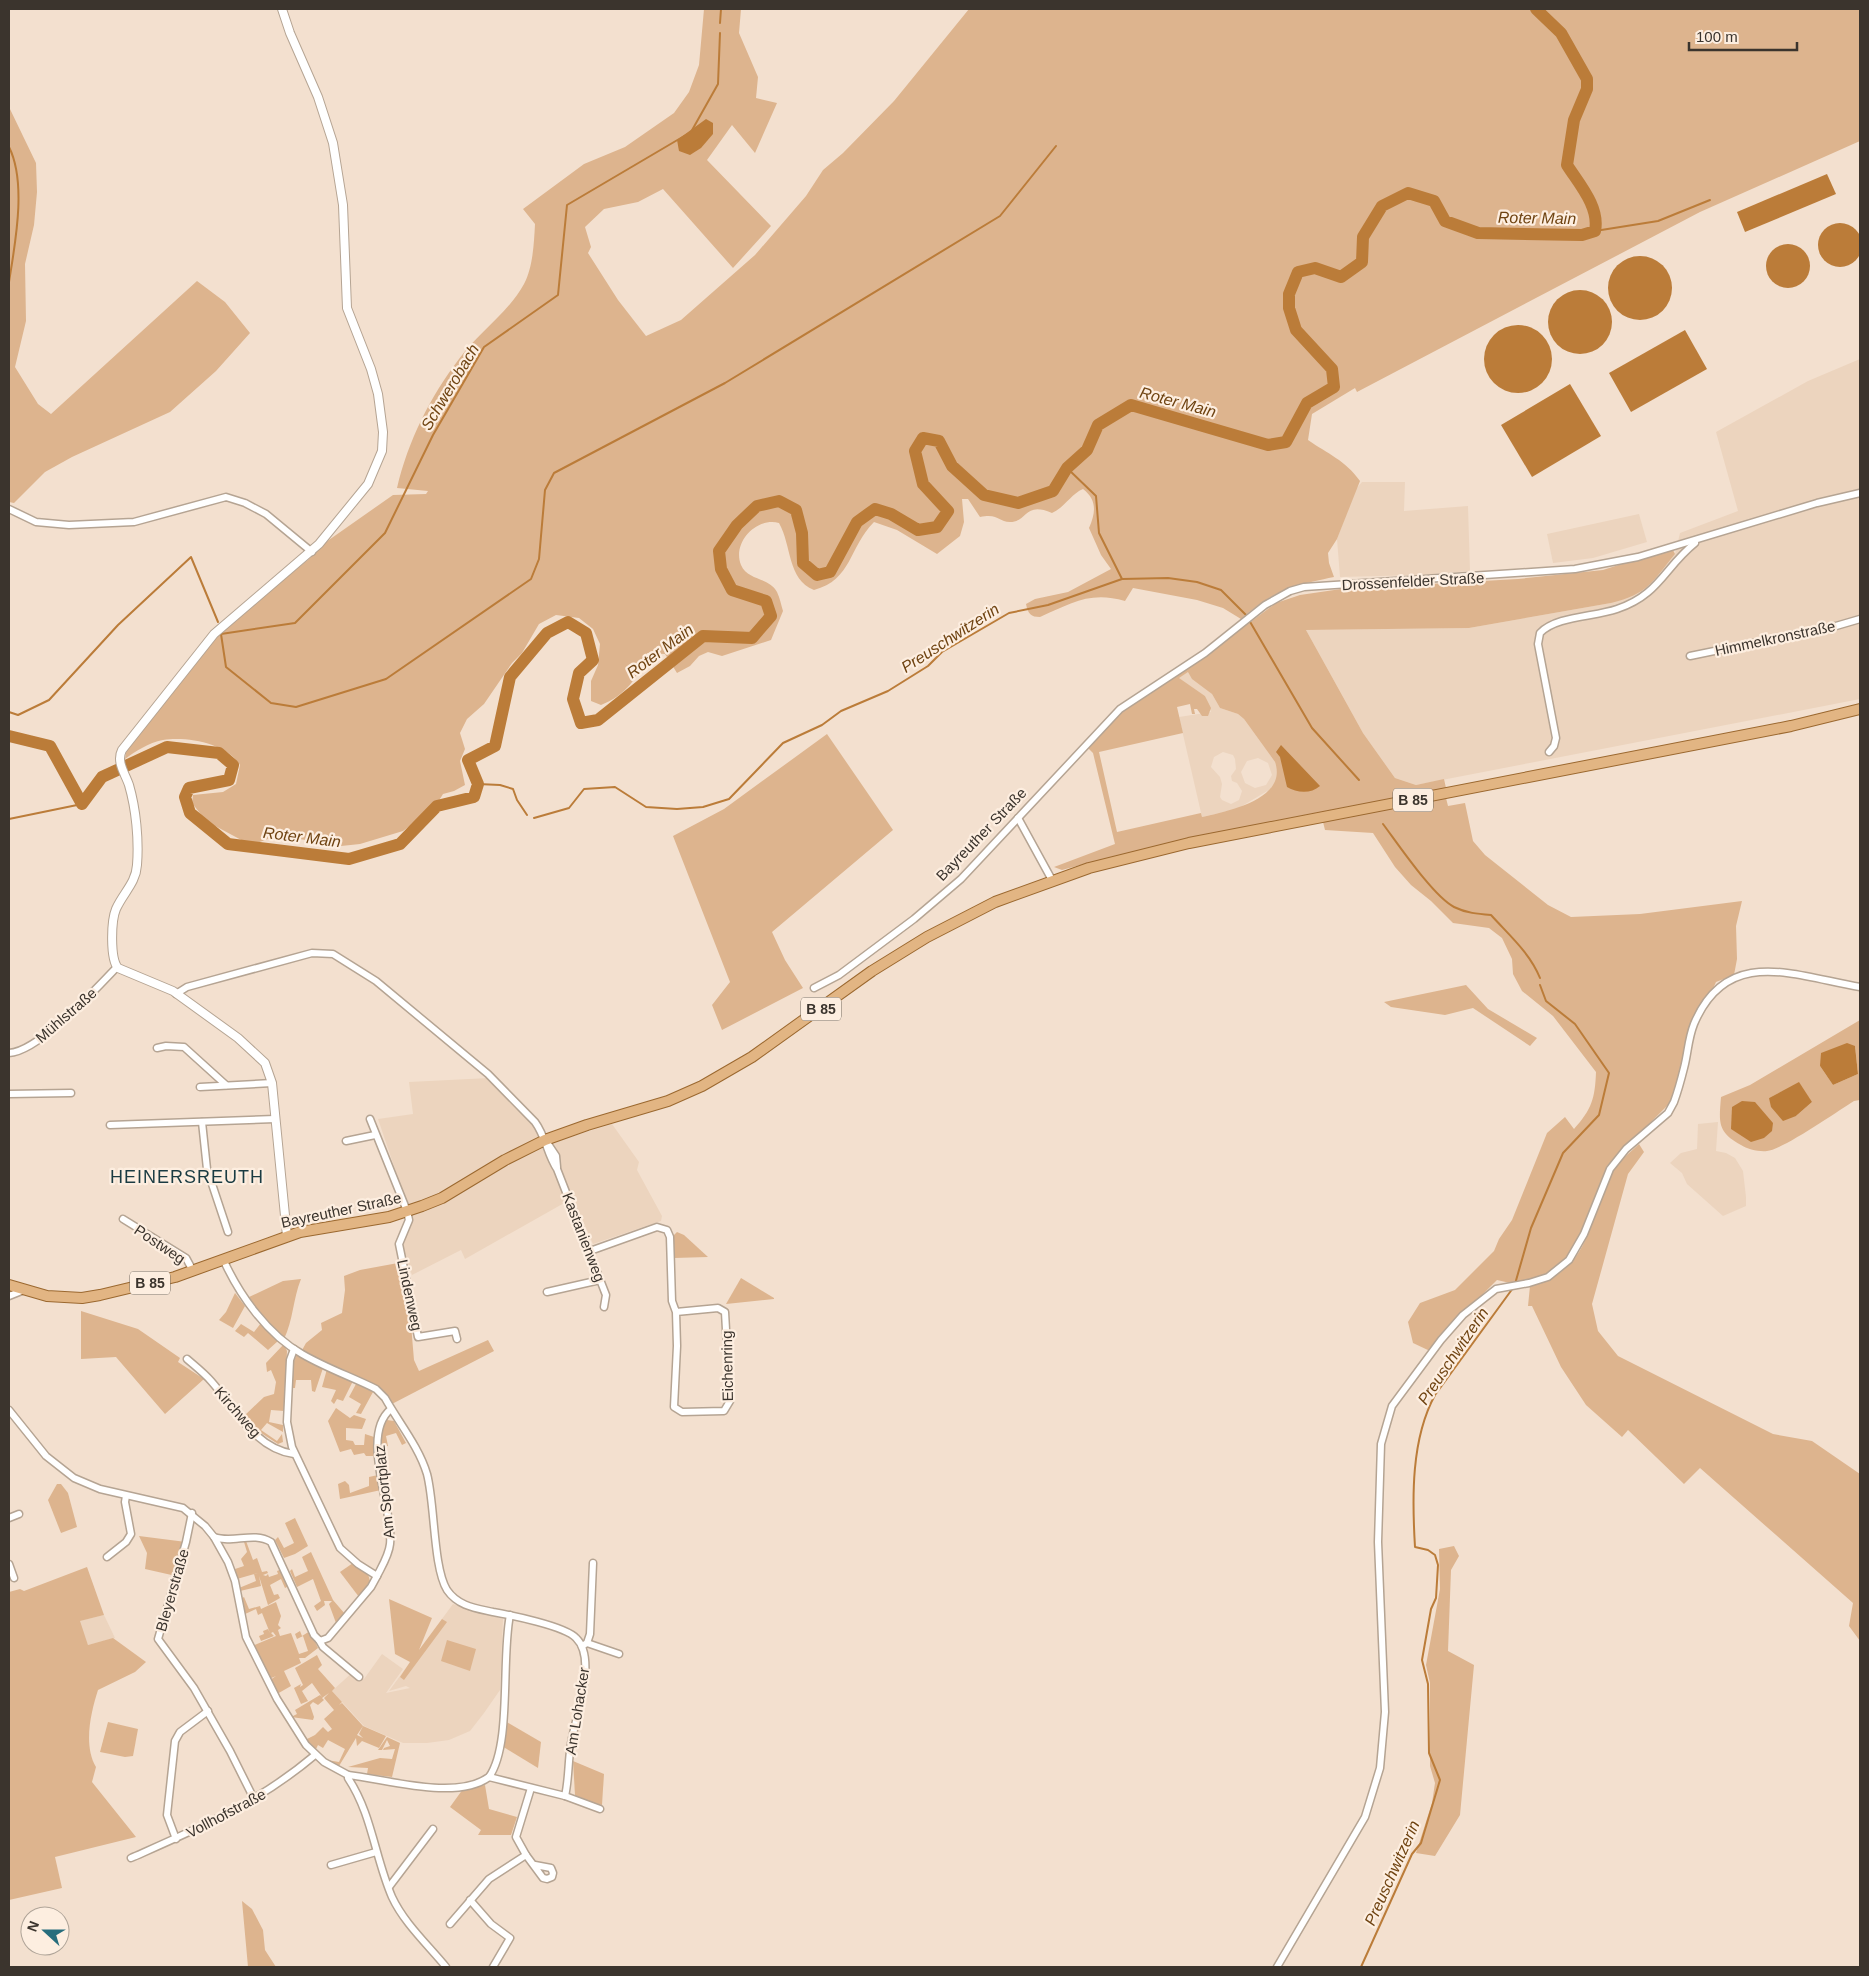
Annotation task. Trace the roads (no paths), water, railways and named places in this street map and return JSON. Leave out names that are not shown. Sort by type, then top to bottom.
[{"type":"main road","name":"B 85","points":[[1052,880],[1106,863],[1189,843],[1791,726],[1860,710]]},
{"type":"main road","name":"Bayreuther Straße","points":[[9,1284],[47,1296],[82,1298],[135,1288],[224,1261],[287,1236],[369,1221],[407,1211],[442,1198],[505,1160],[545,1140],[587,1125],[668,1101],[702,1086],[736,1068],[872,971],[926,937],[995,902],[1052,880]]},
{"type":"street","points":[[282,9],[290,33],[318,97],[333,143],[343,204],[347,308],[371,369],[380,406],[383,432],[382,451],[368,484],[312,552],[214,634],[130,736],[118,756],[127,778],[134,808],[137,865],[134,880],[114,916],[113,958],[117,967],[176,994],[253,1050],[267,1067],[272,1083],[287,1236]]},
{"type":"street","name":"Drossenfelder Straße","points":[[1156,685],[1205,653],[1262,607],[1290,591],[1304,587],[1575,570],[1638,557],[1817,503],[1860,493]]},
{"type":"street","points":[[9,508],[36,522],[70,525],[106,524],[134,522],[226,497],[245,503],[266,514],[312,552]]},
{"type":"street","points":[[1549,752],[1554,746],[1556,738],[1538,644],[1540,633],[1550,624],[1614,610],[1642,598],[1654,588],[1698,540]]},
{"type":"street","name":"Himmelkronstraße","points":[[1690,656],[1836,626],[1860,619]]},
{"type":"street","name":"Bayreuther Straße","points":[[814,988],[839,975],[928,908],[974,867],[1113,715],[1156,685]]},
{"type":"street","points":[[1018,818],[1052,880]]},
{"type":"street","name":"Kastanienweg","points":[[176,994],[187,988],[312,953],[333,954],[376,981],[488,1074],[535,1122],[556,1156],[557,1168],[606,1295],[604,1307]]},
{"type":"street","name":"Mühlstraße","points":[[9,1053],[20,1051],[31,1045],[82,1004],[117,967]]},
{"type":"street","points":[[1277,1967],[1364,1817],[1380,1768],[1385,1712],[1378,1532],[1381,1444],[1392,1406],[1441,1340],[1463,1315],[1496,1289],[1522,1285],[1548,1277],[1569,1260],[1584,1234],[1610,1169],[1626,1149],[1668,1113],[1674,1102],[1685,1067],[1687,1045],[1694,1024],[1705,1002],[1720,984],[1743,974],[1768,971],[1860,987]]},
{"type":"street","points":[[156,1048],[171,1045],[184,1047],[226,1085]]},
{"type":"street","points":[[200,1087],[272,1083]]},
{"type":"street","points":[[9,1094],[71,1093]]},
{"type":"street","points":[[110,1125],[275,1119]]},
{"type":"street","points":[[370,1120],[407,1211]]},
{"type":"street","points":[[202,1122],[207,1169],[228,1232]]},
{"type":"street","points":[[346,1141],[375,1135]]},
{"type":"street","name":"Lindenweg","points":[[407,1211],[409,1220],[399,1244],[418,1337],[455,1331],[457,1338]]},
{"type":"street","name":"Postweg","points":[[123,1220],[186,1258],[193,1271]]},
{"type":"street","name":"Eichenring","points":[[590,1251],[657,1227],[665,1228],[670,1236],[672,1301],[676,1312],[677,1351],[674,1407],[682,1412],[724,1411],[730,1401],[725,1312],[718,1308],[676,1312]]},
{"type":"street","name":"Am Lohacker","points":[[224,1261],[233,1279],[255,1310],[276,1334],[294,1349],[376,1389],[385,1398],[424,1466],[431,1495],[439,1560],[445,1586],[452,1597],[461,1604],[510,1615],[568,1632],[585,1645],[584,1687],[573,1730],[565,1796]]},
{"type":"street","points":[[547,1292],[600,1280]]},
{"type":"street","points":[[9,1296],[25,1290]]},
{"type":"street","points":[[294,1349],[290,1360],[287,1429],[294,1454],[340,1548],[358,1564],[377,1576]]},
{"type":"street","name":"Kirchweg","points":[[188,1359],[209,1379],[257,1436],[274,1448],[294,1454]]},
{"type":"street","name":"Am Sportplatz","points":[[319,1640],[328,1638],[371,1587],[390,1543],[378,1448],[380,1426],[391,1408]]},
{"type":"street","points":[[9,1410],[42,1452],[58,1467],[90,1486],[183,1508],[192,1514],[214,1537],[232,1572],[242,1623],[255,1658],[302,1740],[315,1755],[348,1775],[436,1788],[464,1786],[489,1777],[565,1796],[600,1810]]},
{"type":"street","points":[[107,1557],[126,1542],[131,1534],[125,1502],[126,1496]]},
{"type":"street","points":[[9,1518],[19,1514]]},
{"type":"street","name":"Bleyerstraße","points":[[192,1514],[186,1542],[158,1639],[194,1688],[208,1711],[254,1800]]},
{"type":"street","points":[[214,1537],[226,1540],[257,1537],[270,1542],[314,1635],[323,1647],[358,1677]]},
{"type":"street","points":[[9,1564],[14,1578]]},
{"type":"street","points":[[592,1564],[590,1634],[585,1645],[619,1654]]},
{"type":"street","points":[[489,1777],[497,1758],[502,1735],[507,1636],[510,1615]]},
{"type":"street","points":[[176,1839],[167,1815],[175,1741],[180,1732],[208,1711]]},
{"type":"street","name":"Vollhofstraße","points":[[131,1858],[217,1820],[254,1800],[315,1755]]},
{"type":"street","points":[[348,1775],[366,1813],[388,1888],[401,1911],[446,1967]]},
{"type":"street","points":[[531,1788],[516,1837],[526,1855],[535,1865]]},
{"type":"street","points":[[388,1888],[433,1829]]},
{"type":"street","points":[[331,1865],[376,1852]]},
{"type":"street","points":[[450,1924],[489,1879],[526,1855]]},
{"type":"street","points":[[470,1900],[491,1924],[510,1938],[493,1967]]},
{"type":"waterway","name":"Schwerobach","points":[[720,23],[721,9]]},
{"type":"waterway","name":"Roter Main","points":[[9,736],[50,746],[82,804],[102,777],[167,747],[219,753],[233,765],[229,780],[189,788],[185,797],[190,813],[228,844],[349,859],[400,844],[437,806],[474,797],[478,784],[468,760],[495,746],[510,677],[547,633],[568,622],[586,633],[593,660],[579,673],[573,699],[581,723],[598,720],[703,636],[752,638],[771,616],[766,601],[732,590],[721,569],[719,551],[737,525],[757,506],[779,501],[796,510],[802,533],[803,563],[817,575],[830,572],[857,522],[875,509],[891,514],[918,530],[937,527],[948,511],[923,484],[915,451],[923,438],[939,441],[952,466],[984,495],[1018,503],[1053,491],[1067,468],[1087,450],[1098,425],[1131,405],[1268,445],[1286,442],[1307,403],[1334,387],[1332,369],[1296,330],[1289,308],[1289,294],[1298,272],[1315,268],[1341,277],[1362,262],[1363,237],[1382,206],[1408,193],[1434,201],[1445,221],[1478,233],[1582,235],[1595,231],[1596,222],[1592,205],[1567,165],[1574,120],[1587,89],[1587,79],[1561,33],[1536,9]]},
{"type":"waterway","points":[[720,33],[718,84],[691,132],[567,205],[558,295],[484,347],[433,435],[385,533],[295,623],[221,634],[226,667],[271,703],[296,707],[386,679],[531,579],[539,559],[545,490],[554,473],[725,383],[1000,216],[1056,146]]},
{"type":"waterway","points":[[9,147],[17,178],[18,196],[18,214],[9,282]]},
{"type":"waterway","points":[[1595,231],[1658,221],[1710,200]]},
{"type":"waterway","points":[[1067,468],[1096,496],[1099,533],[1122,579]]},
{"type":"waterway","points":[[9,712],[18,715],[49,700],[118,625],[191,557],[218,622]]},
{"type":"waterway","name":"Preuschwitzerin","points":[[534,818],[569,808],[584,789],[615,787],[646,807],[677,809],[703,807],[729,799],[783,743],[822,725],[841,711],[888,691],[928,666],[942,652],[1009,613],[1048,605],[1122,579],[1168,578],[1197,582],[1221,590],[1247,616]]},
{"type":"waterway","name":"Preuschwitzerin","points":[[1249,620],[1312,728],[1359,780]]},
{"type":"waterway","name":"Preuschwitzerin","points":[[478,784],[500,785],[513,789],[517,800],[527,815]]},
{"type":"waterway","points":[[9,819],[82,804]]},
{"type":"waterway","name":"Preuschwitzerin","points":[[1383,824],[1416,869],[1436,892],[1454,907],[1472,913],[1491,915],[1525,952],[1540,978]]},
{"type":"waterway","name":"Preuschwitzerin","points":[[1515,1284],[1531,1228],[1563,1153],[1599,1115],[1609,1073],[1575,1024],[1546,1001],[1540,985]]},
{"type":"waterway","name":"Preuschwitzerin","points":[[1361,1967],[1412,1854],[1421,1843],[1440,1780],[1429,1753],[1428,1684],[1422,1660],[1431,1609],[1436,1598],[1438,1565],[1435,1555],[1428,1550],[1415,1547],[1413,1509],[1415,1469],[1421,1430],[1435,1395],[1513,1288]]},
{"type":"district","name":"HEINERSREUTH","points":[[187,1177]]}]
